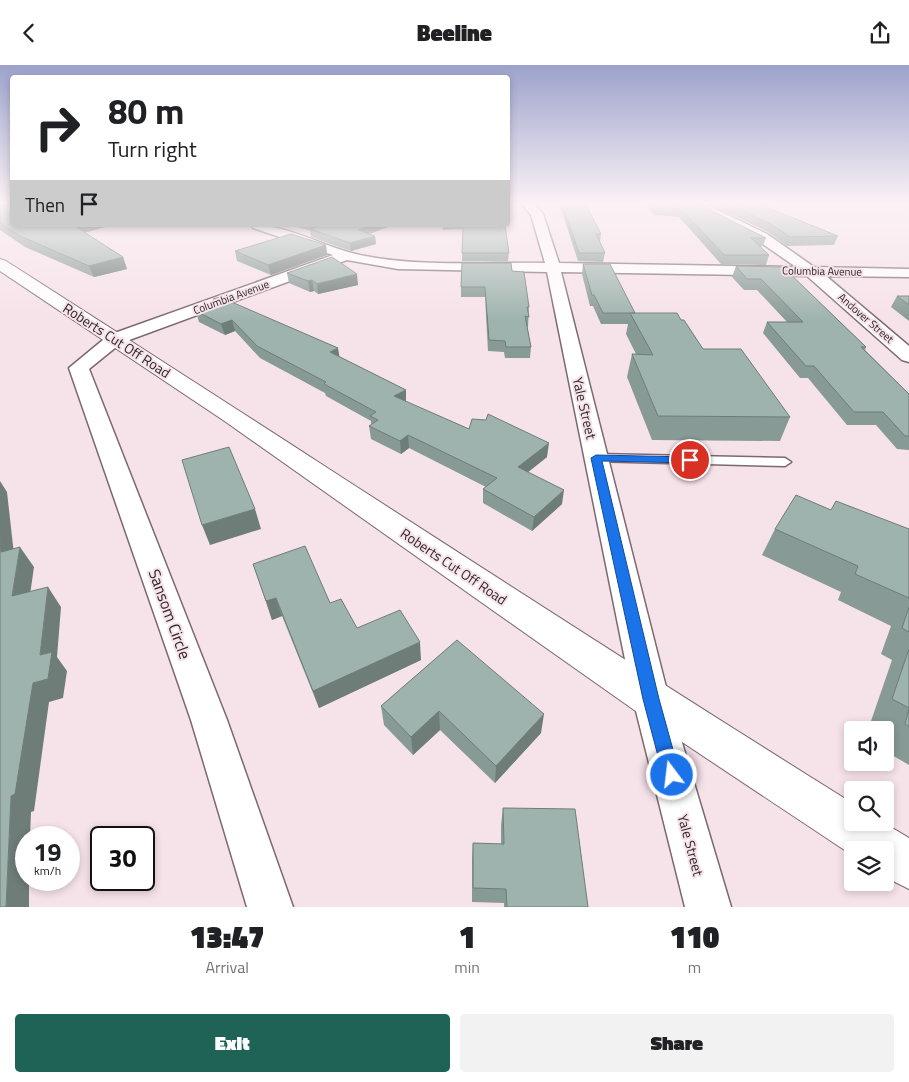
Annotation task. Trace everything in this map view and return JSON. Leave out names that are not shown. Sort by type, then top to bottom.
[{"type":"street","points":[[308,242],[343,254]]},
{"type":"street","name":"Yale Street","points":[[545,242],[553,267],[651,699],[708,907]]},
{"type":"street","name":"Andover Street","points":[[769,242],[809,271],[909,356]]},
{"type":"street","name":"Columbia Avenue","points":[[115,339],[343,254],[372,262],[398,265],[909,273]]},
{"type":"street","name":"Roberts Cut Off Road","points":[[0,264],[115,339],[651,699],[909,865]]},
{"type":"street","name":"Sansom Circle","points":[[115,339],[78,368],[209,720],[270,907]]},
{"type":"lane","points":[[596,458],[785,462]]},
{"type":"building","points":[[34,242],[100,242],[123,257],[89,266]]},
{"type":"building","points":[[264,242],[317,242],[326,245],[268,265],[235,251]]},
{"type":"building","points":[[462,242],[507,242],[509,253],[462,253]]},
{"type":"building","points":[[575,242],[600,242],[605,253],[579,253]]},
{"type":"building","points":[[712,242],[756,242],[769,255],[724,255]]},
{"type":"building","points":[[332,257],[357,274],[317,284],[312,280],[308,281],[287,273]]},
{"type":"building","points":[[462,263],[511,263],[512,271],[524,272],[529,307],[527,307],[529,317],[525,316],[531,347],[506,347],[505,341],[489,340],[485,287],[461,287]]},
{"type":"building","points":[[583,264],[610,264],[635,313],[603,313],[594,295],[592,295]]},
{"type":"building","points":[[736,266],[783,267],[866,347],[861,347],[909,394],[909,436],[905,436],[883,412],[854,412],[814,366],[806,366],[767,322],[803,322],[761,279],[747,279]]},
{"type":"building","points":[[897,296],[909,296],[909,305]]},
{"type":"building","points":[[220,297],[338,348],[330,352],[406,390],[394,396],[469,429],[472,419],[486,420],[488,414],[549,443],[518,467],[564,490],[534,517],[483,489],[497,478],[408,435],[400,441],[369,426],[378,420],[370,416],[376,412],[324,384],[326,382],[257,346],[232,320],[221,324],[196,311],[216,303],[213,299]]},
{"type":"building","points":[[630,313],[677,313],[681,320],[684,320],[703,349],[741,349],[790,417],[658,416],[632,354],[653,355]]},
{"type":"building","points":[[229,447],[255,509],[202,525],[182,460]]},
{"type":"building","points":[[796,495],[831,510],[836,501],[909,529],[909,598],[855,574],[858,566],[775,529]]},
{"type":"building","points":[[0,540],[1,552],[20,547],[12,596],[48,587],[40,655],[52,652],[48,679],[33,683],[15,794],[11,796],[6,907],[0,907]]},
{"type":"building","points":[[305,546],[330,603],[341,599],[357,628],[400,610],[420,642],[313,691],[276,598],[266,601],[253,564]]},
{"type":"building","points":[[909,607],[909,632],[902,628]]},
{"type":"building","points":[[457,640],[544,714],[496,766],[439,711],[411,737],[381,706]]},
{"type":"building","points":[[909,649],[909,708],[892,699]]},
{"type":"building","points":[[909,709],[909,727],[905,724]]},
{"type":"building","points":[[503,808],[575,809],[588,907],[507,907],[506,889],[473,888],[473,843],[504,844]]},
{"type":"route","points":[[672,775],[651,699],[596,458],[690,460]]}]
